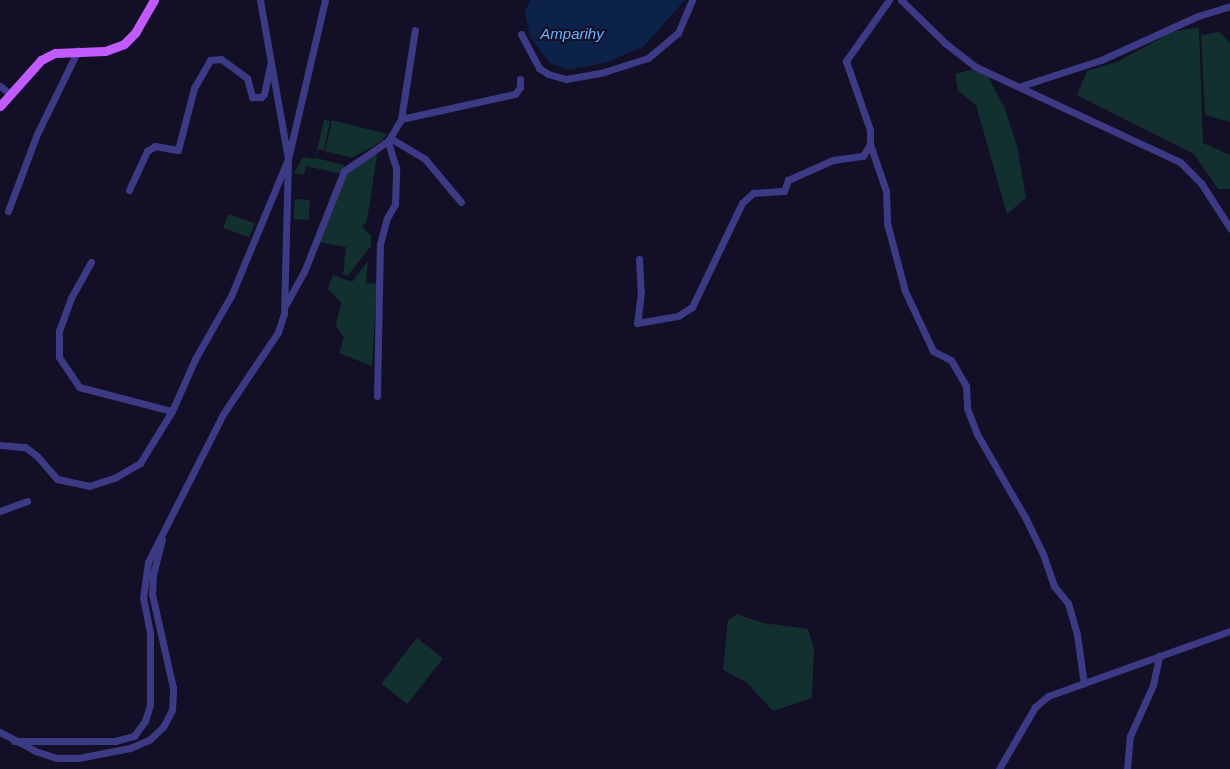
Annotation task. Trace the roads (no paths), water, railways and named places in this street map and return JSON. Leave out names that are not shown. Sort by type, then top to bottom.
[{"type":"main road","points":[[0,106],[9,93],[41,60],[55,53],[78,50],[105,51],[124,44],[135,33],[154,0]]},
{"type":"street","points":[[14,741],[115,742],[134,736],[145,721],[150,705],[150,633],[143,598],[148,562],[223,414],[278,332],[285,306],[288,159],[260,0]]},
{"type":"street","points":[[0,445],[25,447],[37,456],[57,479],[89,486],[116,477],[140,462],[172,411],[195,359],[231,296],[288,159],[325,0]]},
{"type":"street","points":[[521,34],[539,68],[548,74],[566,79],[604,72],[648,58],[666,44],[678,33],[692,0]]},
{"type":"street","points":[[888,0],[846,62],[870,130],[870,144],[886,191],[887,224],[905,291],[932,351],[951,360],[966,386],[967,408],[977,434],[1025,517],[1043,554],[1054,586],[1068,603],[1077,635],[1084,684]]},
{"type":"street","points":[[901,0],[945,43],[974,66],[1021,86],[1180,162],[1206,190],[1230,228]]},
{"type":"street","points":[[1021,86],[1102,60],[1175,25],[1230,6]]},
{"type":"street","points":[[285,306],[304,272],[344,171],[389,140],[401,118],[415,30]]},
{"type":"street","points":[[8,211],[37,134],[78,50]]},
{"type":"street","points":[[129,190],[148,151],[155,146],[178,150],[194,88],[210,60],[221,59],[247,78],[249,95],[256,97],[264,94],[271,61]]},
{"type":"street","points":[[401,118],[515,94],[520,87],[520,79]]},
{"type":"street","points":[[0,86],[9,93]]},
{"type":"street","points":[[389,140],[425,159],[461,202]]},
{"type":"street","points":[[377,396],[380,244],[387,218],[395,204],[396,168],[389,140]]},
{"type":"street","points":[[639,259],[641,292],[637,323],[678,316],[692,306],[742,204],[753,193],[784,191],[788,180],[833,160],[862,156],[870,144]]},
{"type":"street","points":[[92,262],[68,306],[59,331],[59,358],[79,387],[172,411]]},
{"type":"street","points":[[0,511],[27,501]]},
{"type":"street","points":[[0,732],[14,741],[57,758],[78,758],[130,748],[149,740],[163,727],[172,710],[173,688],[152,594],[153,575],[164,532]]},
{"type":"street","points":[[999,769],[1035,707],[1048,696],[1230,631]]},
{"type":"street","points":[[1127,769],[1130,736],[1153,686],[1159,656]]},
{"type":"water","name":"Amparihy","points":[[530,0],[685,0],[644,46],[608,62],[568,70],[550,63],[530,37],[525,12]]}]
